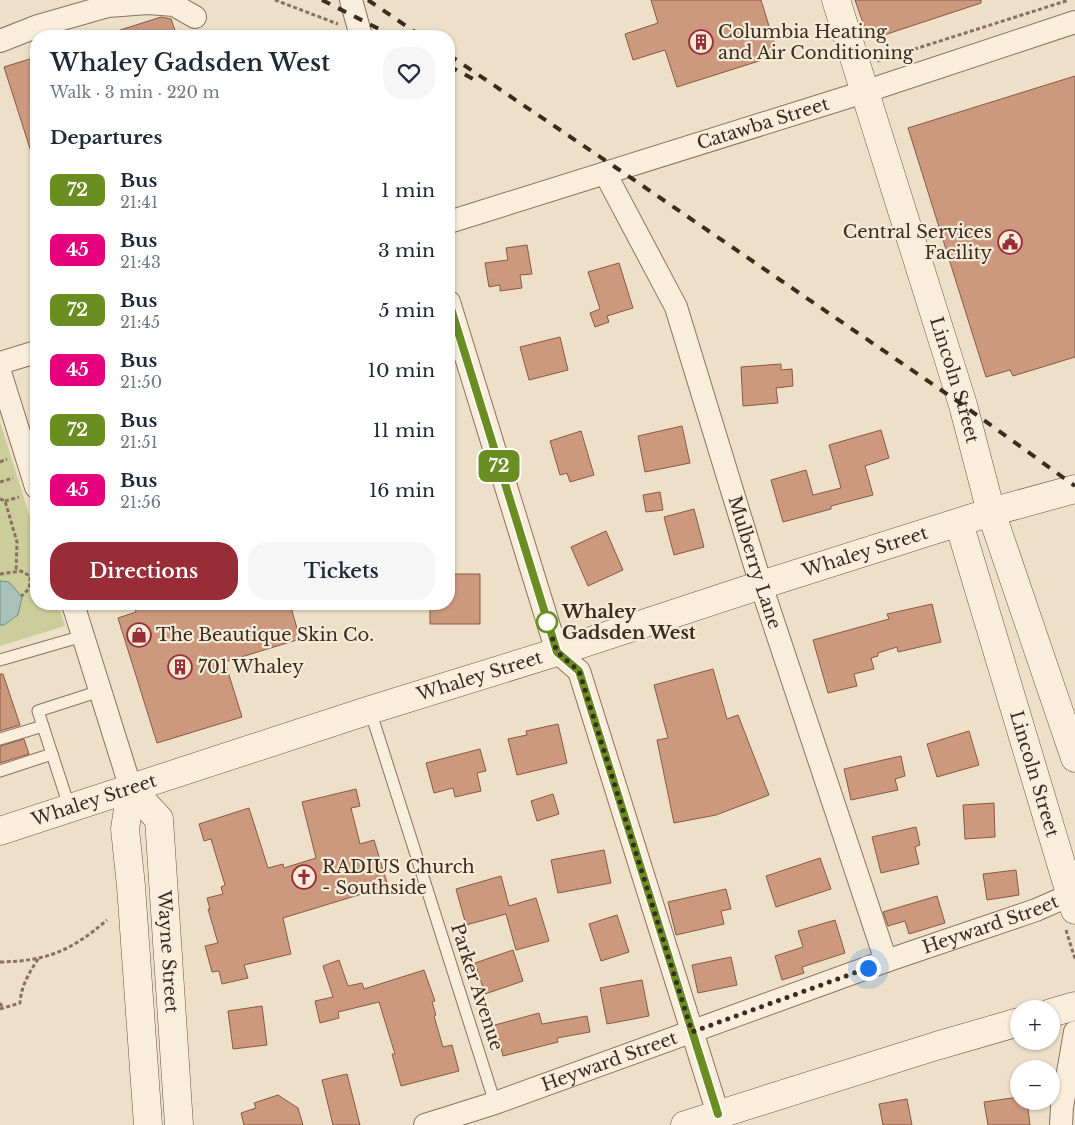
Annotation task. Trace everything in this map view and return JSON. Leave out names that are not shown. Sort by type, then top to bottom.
[{"type":"main road","name":"Lincoln Street","points":[[836,0],[870,90],[963,405],[991,512],[1075,758]]},
{"type":"main road","name":"Whaley Street","points":[[0,830],[991,512],[1075,489]]},
{"type":"main road","name":"Lincoln Street","points":[[959,523],[1073,900]]},
{"type":"main road","name":"Wayne Street","points":[[131,789],[125,828],[148,1125]]},
{"type":"main road","name":"Wayne Street","points":[[131,789],[159,819],[179,1125]]},
{"type":"main road","points":[[1060,1010],[1075,1006]]},
{"type":"main road","points":[[685,1125],[1010,1025]]},
{"type":"street","points":[[351,0],[359,30]]},
{"type":"street","points":[[0,41],[38,26],[108,6],[148,3],[174,5],[195,17]]},
{"type":"street","name":"Catawba Street","points":[[455,220],[870,90],[1075,22]]},
{"type":"street","name":"Mulberry Lane","points":[[604,173],[676,307],[761,585],[886,961]]},
{"type":"street","points":[[455,321],[557,652],[580,674],[718,1114]]},
{"type":"street","points":[[0,363],[30,354]]},
{"type":"street","points":[[0,372],[28,492]]},
{"type":"street","name":"Wayne Street","points":[[75,610],[131,789]]},
{"type":"street","name":"Heyward Street","points":[[425,1125],[495,1103],[886,961],[1036,910],[1073,900]]},
{"type":"street","points":[[1060,1125],[1075,1032]]},
{"type":"lane","points":[[0,660],[83,636]]},
{"type":"lane","points":[[70,809],[38,711],[100,691]]},
{"type":"lane","name":"Parker Avenue","points":[[370,710],[495,1103]]},
{"type":"lane","points":[[0,739],[43,726]]},
{"type":"lane","points":[[0,771],[52,754]]},
{"type":"path","points":[[275,0],[350,30]]},
{"type":"path","points":[[870,90],[877,61],[1070,0]]},
{"type":"path","points":[[0,462],[8,459]]},
{"type":"path","points":[[0,482],[14,478]]},
{"type":"path","points":[[5,502],[28,492]]},
{"type":"path","points":[[0,499],[5,502],[17,542],[16,572]]},
{"type":"path","points":[[0,574],[21,571],[30,576]]},
{"type":"path","points":[[21,596],[30,586]]},
{"type":"path","points":[[0,962],[38,959],[68,948],[81,941],[107,920]]},
{"type":"path","points":[[0,1003],[1,1008],[20,1002],[21,992],[26,979],[38,959]]},
{"type":"green space","points":[[0,422],[30,517],[30,610],[60,610],[65,626],[0,646]]},
{"type":"water","points":[[0,581],[9,582],[22,597],[18,615],[4,625],[0,625]]},
{"type":"building","name":"Columbia Heating and Air Conditioning","points":[[651,0],[761,0],[778,55],[677,87],[665,50],[633,60],[625,34],[658,23]]},
{"type":"building","points":[[855,0],[981,0],[981,3],[869,40]]},
{"type":"building","points":[[161,17],[171,19],[175,30],[120,30]]},
{"type":"building","points":[[30,59],[30,149],[4,67]]},
{"type":"building","name":"Central Services Facility","points":[[1075,76],[1075,357],[1013,376],[1010,370],[986,377],[908,128]]},
{"type":"building","points":[[527,245],[532,274],[520,275],[522,288],[500,291],[500,285],[489,287],[485,263],[508,260],[506,248]]},
{"type":"building","points":[[619,263],[633,308],[607,316],[609,322],[595,327],[590,313],[600,309],[588,272]]},
{"type":"building","points":[[560,337],[568,370],[529,380],[520,347]]},
{"type":"building","points":[[781,364],[781,370],[792,369],[793,386],[776,388],[778,403],[743,406],[741,367]]},
{"type":"building","points":[[682,426],[690,463],[645,472],[638,436]]},
{"type":"building","points":[[881,430],[889,458],[865,466],[873,495],[831,506],[831,509],[783,522],[771,480],[806,470],[813,495],[841,488],[829,445]]},
{"type":"building","points":[[581,431],[594,475],[570,482],[567,473],[560,475],[550,441]]},
{"type":"building","points":[[660,492],[663,510],[646,512],[643,495]]},
{"type":"building","points":[[694,509],[704,547],[674,555],[664,517]]},
{"type":"building","points":[[606,531],[623,570],[588,586],[571,547]]},
{"type":"building","points":[[455,574],[480,574],[480,624],[430,624],[430,610],[455,610]]},
{"type":"building","points":[[932,604],[941,642],[898,652],[897,647],[878,653],[878,656],[871,658],[874,669],[854,674],[857,686],[828,693],[813,640],[889,619],[887,614]]},
{"type":"building","name":"701 Whaley","points":[[136,610],[292,610],[300,639],[225,662],[242,717],[157,743],[118,618],[136,612]]},
{"type":"building","points":[[713,669],[727,719],[738,715],[769,795],[716,815],[674,823],[657,740],[668,738],[654,685]]},
{"type":"building","points":[[0,674],[3,674],[20,725],[0,731]]},
{"type":"building","points":[[558,724],[567,763],[517,775],[508,739],[527,735],[526,731]]},
{"type":"building","points":[[969,731],[979,765],[937,777],[927,744]]},
{"type":"building","points":[[24,739],[29,754],[0,763],[0,746]]},
{"type":"building","points":[[480,749],[486,771],[477,773],[481,791],[455,797],[453,788],[434,793],[426,763]]},
{"type":"building","points":[[901,756],[905,776],[895,779],[898,790],[851,800],[844,769]]},
{"type":"building","name":"RADIUS Church - Southside","points":[[356,789],[360,806],[351,808],[360,844],[374,840],[388,886],[283,918],[291,954],[244,965],[248,978],[222,984],[219,971],[212,972],[205,946],[218,943],[208,909],[210,909],[207,898],[223,894],[221,887],[225,885],[211,839],[204,841],[199,824],[249,808],[268,868],[283,864],[284,868],[316,858],[302,802]]},
{"type":"building","points":[[553,794],[559,814],[537,821],[531,801]]},
{"type":"building","points":[[994,803],[995,837],[965,839],[963,805]]},
{"type":"building","points":[[916,827],[920,845],[915,847],[919,864],[881,873],[872,837]]},
{"type":"building","points":[[604,850],[611,883],[558,893],[551,860]]},
{"type":"building","points":[[820,858],[831,889],[776,907],[766,876]]},
{"type":"building","points":[[1016,870],[1019,895],[987,900],[983,874]]},
{"type":"building","points":[[501,876],[509,906],[536,898],[549,941],[516,950],[506,914],[466,925],[456,889]]},
{"type":"building","points":[[726,889],[731,909],[721,911],[724,924],[676,935],[668,902]]},
{"type":"building","points":[[937,896],[945,923],[909,934],[905,921],[888,926],[883,912]]},
{"type":"building","points":[[617,915],[629,952],[601,961],[589,924]]},
{"type":"building","points":[[835,920],[845,953],[802,967],[804,973],[782,980],[775,956],[803,947],[798,931]]},
{"type":"building","points":[[513,950],[523,981],[485,994],[475,963]]},
{"type":"building","points":[[731,957],[737,985],[698,993],[692,965]]},
{"type":"building","points":[[339,960],[348,986],[362,983],[364,989],[424,970],[435,1001],[432,1002],[436,1015],[434,1016],[443,1047],[452,1045],[459,1071],[401,1086],[392,1054],[395,1054],[379,1002],[338,1012],[339,1018],[320,1023],[315,1001],[333,997],[323,966]]},
{"type":"building","points":[[642,980],[649,1016],[607,1024],[600,988]]},
{"type":"building","points":[[262,1006],[267,1045],[233,1049],[228,1011]]},
{"type":"building","points":[[539,1013],[542,1024],[587,1016],[590,1032],[557,1038],[558,1042],[503,1056],[495,1025]]},
{"type":"building","points":[[347,1074],[360,1125],[333,1125],[322,1080]]},
{"type":"building","points":[[278,1095],[298,1108],[303,1125],[244,1125],[241,1113],[256,1108],[254,1103]]},
{"type":"building","points":[[1010,1098],[1010,1110],[1028,1110],[1030,1125],[988,1125],[984,1102]]},
{"type":"building","points":[[907,1099],[912,1125],[883,1125],[879,1104]]},
{"type":"railway","points":[[322,0],[381,30]]},
{"type":"railway","points":[[368,0],[412,30]]},
{"type":"railway","points":[[455,59],[963,405],[1075,486]]},
{"type":"railway","points":[[455,69],[473,79]]},
{"type":"bus line","name":"72","points":[[455,321],[557,652],[580,674],[718,1114]]},
{"type":"place","name":"Columbia Heating and Air Conditioning","points":[[701,42]]},
{"type":"place","name":"Central Services Facility","points":[[1010,242]]},
{"type":"place","name":"Whaley Gadsden West","points":[[547,622]]},
{"type":"place","name":"The Beautique Skin Co.","points":[[139,635]]},
{"type":"place","name":"701 Whaley","points":[[180,667]]},
{"type":"place","name":"RADIUS Church - Southside","points":[[304,877]]},
{"type":"route","points":[[547,622],[557,652],[579,671],[692,1032],[868,968]]}]
